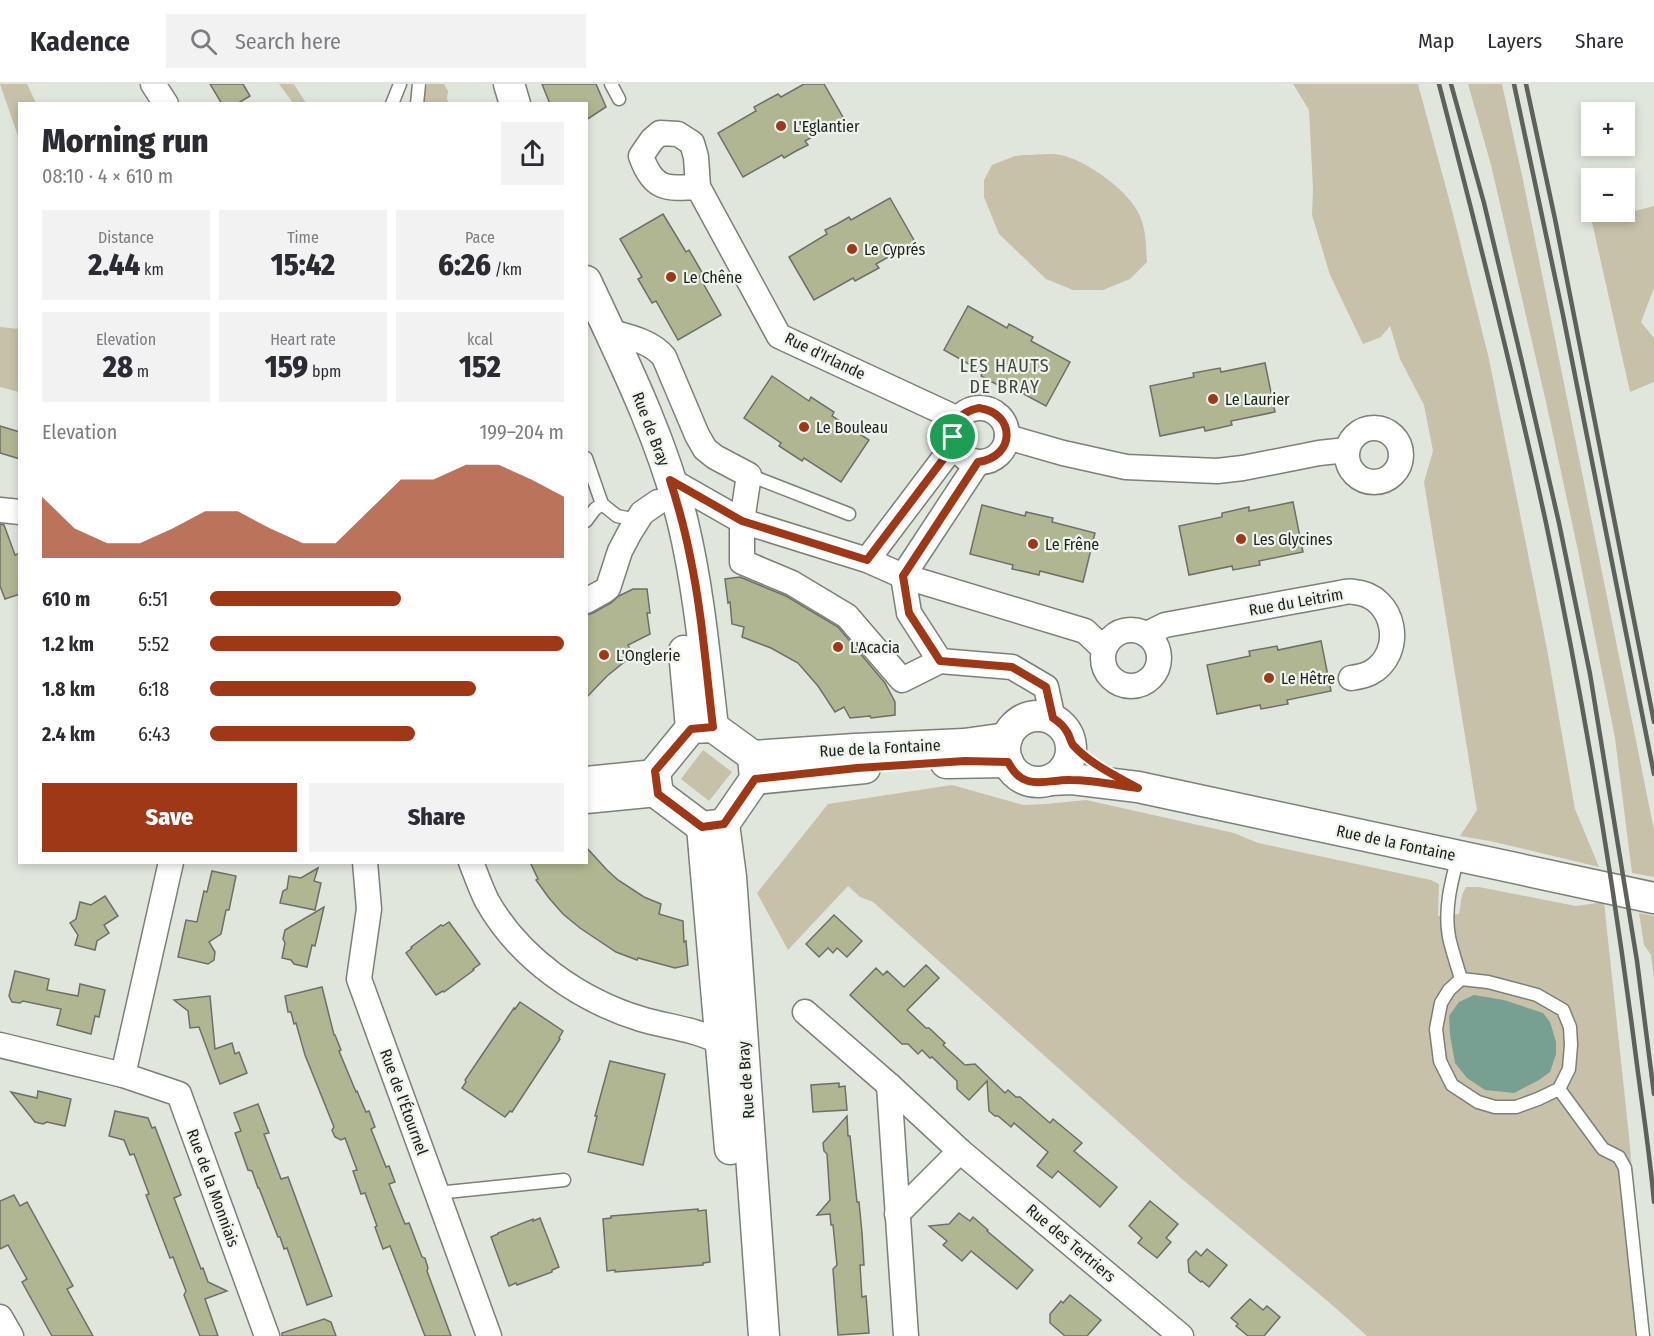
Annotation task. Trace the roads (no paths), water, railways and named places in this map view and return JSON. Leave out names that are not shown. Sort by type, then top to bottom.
[{"type":"street","points":[[153,84],[165,102]]},
{"type":"street","points":[[491,84],[496,102]]},
{"type":"street","points":[[509,84],[515,102]]},
{"type":"street","name":"Rue d'Irlande","points":[[698,187],[780,336],[958,419]]},
{"type":"street","name":"Rue de Bray","points":[[588,289],[598,329],[665,526],[702,728]]},
{"type":"street","points":[[598,329],[658,349],[664,357],[696,435],[705,449],[749,476],[742,521],[742,562],[792,583],[847,615],[902,681],[940,661],[1012,667],[1046,687],[1053,718]]},
{"type":"street","points":[[979,408],[988,409],[1002,419],[1007,437],[1002,450],[996,457],[978,462],[967,459],[959,453],[954,445],[953,437],[958,419],[970,409],[979,408]]},
{"type":"street","points":[[1007,437],[1063,453],[1126,466],[1217,471],[1347,450]]},
{"type":"street","points":[[867,560],[954,445]]},
{"type":"street","points":[[940,661],[909,613],[903,576],[978,462]]},
{"type":"street","points":[[588,600],[608,588],[620,551],[655,501],[742,521],[867,560],[903,576],[1085,631],[1104,649],[1102,658],[1104,668],[1113,681],[1122,686],[1134,687],[1144,684],[1158,669],[1160,660],[1158,650],[1154,641],[1147,634]]},
{"type":"street","points":[[0,510],[18,512]]},
{"type":"street","name":"Rue du Leitrim","points":[[1104,649],[1109,640],[1119,632],[1138,630],[1147,634],[1165,625],[1355,592],[1379,602],[1388,614],[1394,635],[1390,650],[1383,662],[1372,672],[1352,678]]},
{"type":"street","points":[[1042,715],[1053,718],[1068,733],[1071,743],[1072,754],[1068,765],[1050,780],[1040,783],[1030,782],[1013,771],[1007,750],[1012,728],[1021,720],[1042,715]]},
{"type":"street","points":[[588,778],[657,783],[713,826],[754,768],[702,728],[657,783],[588,800]]},
{"type":"street","name":"Rue de la Fontaine","points":[[1071,743],[1109,772],[1138,788]]},
{"type":"street","name":"Rue de la Fontaine","points":[[754,768],[855,749],[964,744],[1007,750]]},
{"type":"street","name":"Rue de la Fontaine","points":[[1050,780],[1072,780],[1138,788],[1654,898]]},
{"type":"street","name":"Rue de Bray","points":[[713,826],[720,1042],[733,1178],[743,1336]]},
{"type":"street","name":"Rue de Bray","points":[[713,826],[731,877],[764,1336]]},
{"type":"street","points":[[123,1075],[171,864]]},
{"type":"street","name":"Rue de l'Étournel","points":[[365,864],[369,909],[359,979],[489,1336]]},
{"type":"street","points":[[472,864],[488,901],[512,935],[557,979],[606,1006],[642,1019],[709,1036],[720,1042]]},
{"type":"street","name":"Rue des Tertriers","points":[[805,1012],[960,1151],[1181,1336]]},
{"type":"street","name":"Rue de la Monniais","points":[[0,1045],[123,1075],[179,1094],[267,1336]]},
{"type":"street","points":[[889,1085],[906,1336]]},
{"type":"street","points":[[897,1214],[960,1151]]},
{"type":"street","points":[[0,1317],[11,1336]]},
{"type":"lane","points":[[393,102],[400,84]]},
{"type":"lane","points":[[417,102],[419,84]]},
{"type":"lane","points":[[611,84],[619,99]]},
{"type":"lane","points":[[588,464],[602,504],[616,516],[655,501]]},
{"type":"lane","points":[[749,476],[849,514]]},
{"type":"lane","points":[[588,518],[602,504]]},
{"type":"lane","points":[[1458,856],[1446,915],[1449,938],[1461,979]]},
{"type":"lane","points":[[1461,979],[1488,982],[1537,995],[1563,1010],[1570,1027],[1571,1045],[1569,1069],[1559,1089],[1538,1100],[1516,1107],[1495,1107],[1478,1102],[1452,1085],[1440,1061],[1436,1029],[1441,1003],[1449,990],[1461,979]]},
{"type":"lane","points":[[1559,1089],[1603,1149],[1619,1157],[1625,1168],[1643,1336]]},
{"type":"lane","points":[[437,1193],[564,1180]]},
{"type":"railway","points":[[1439,84],[1521,413],[1573,658],[1618,929],[1654,1202]]},
{"type":"railway","points":[[1451,84],[1484,203],[1522,362],[1559,523],[1590,674],[1637,961],[1654,1094]]},
{"type":"railway","points":[[1514,84],[1563,315],[1654,774]]},
{"type":"railway","points":[[1526,84],[1555,219],[1654,722]]},
{"type":"place","name":"L'Eglantier","points":[[781,126]]},
{"type":"place","name":"Le Cyprés","points":[[852,249]]},
{"type":"place","name":"Le Chêne","points":[[671,277]]},
{"type":"place","name":"Le Laurier","points":[[1213,399]]},
{"type":"place","name":"Le Bouleau","points":[[804,427]]},
{"type":"place","name":"Les Glycines","points":[[1241,539]]},
{"type":"place","name":"Le Frêne","points":[[1033,544]]},
{"type":"place","name":"L'Acacia","points":[[838,647]]},
{"type":"place","name":"L'Onglerie","points":[[604,655]]},
{"type":"place","name":"Le Hêtre","points":[[1269,678]]},
{"type":"district","name":"LES HAUTS DE BRAY","points":[[1005,376]]}]
